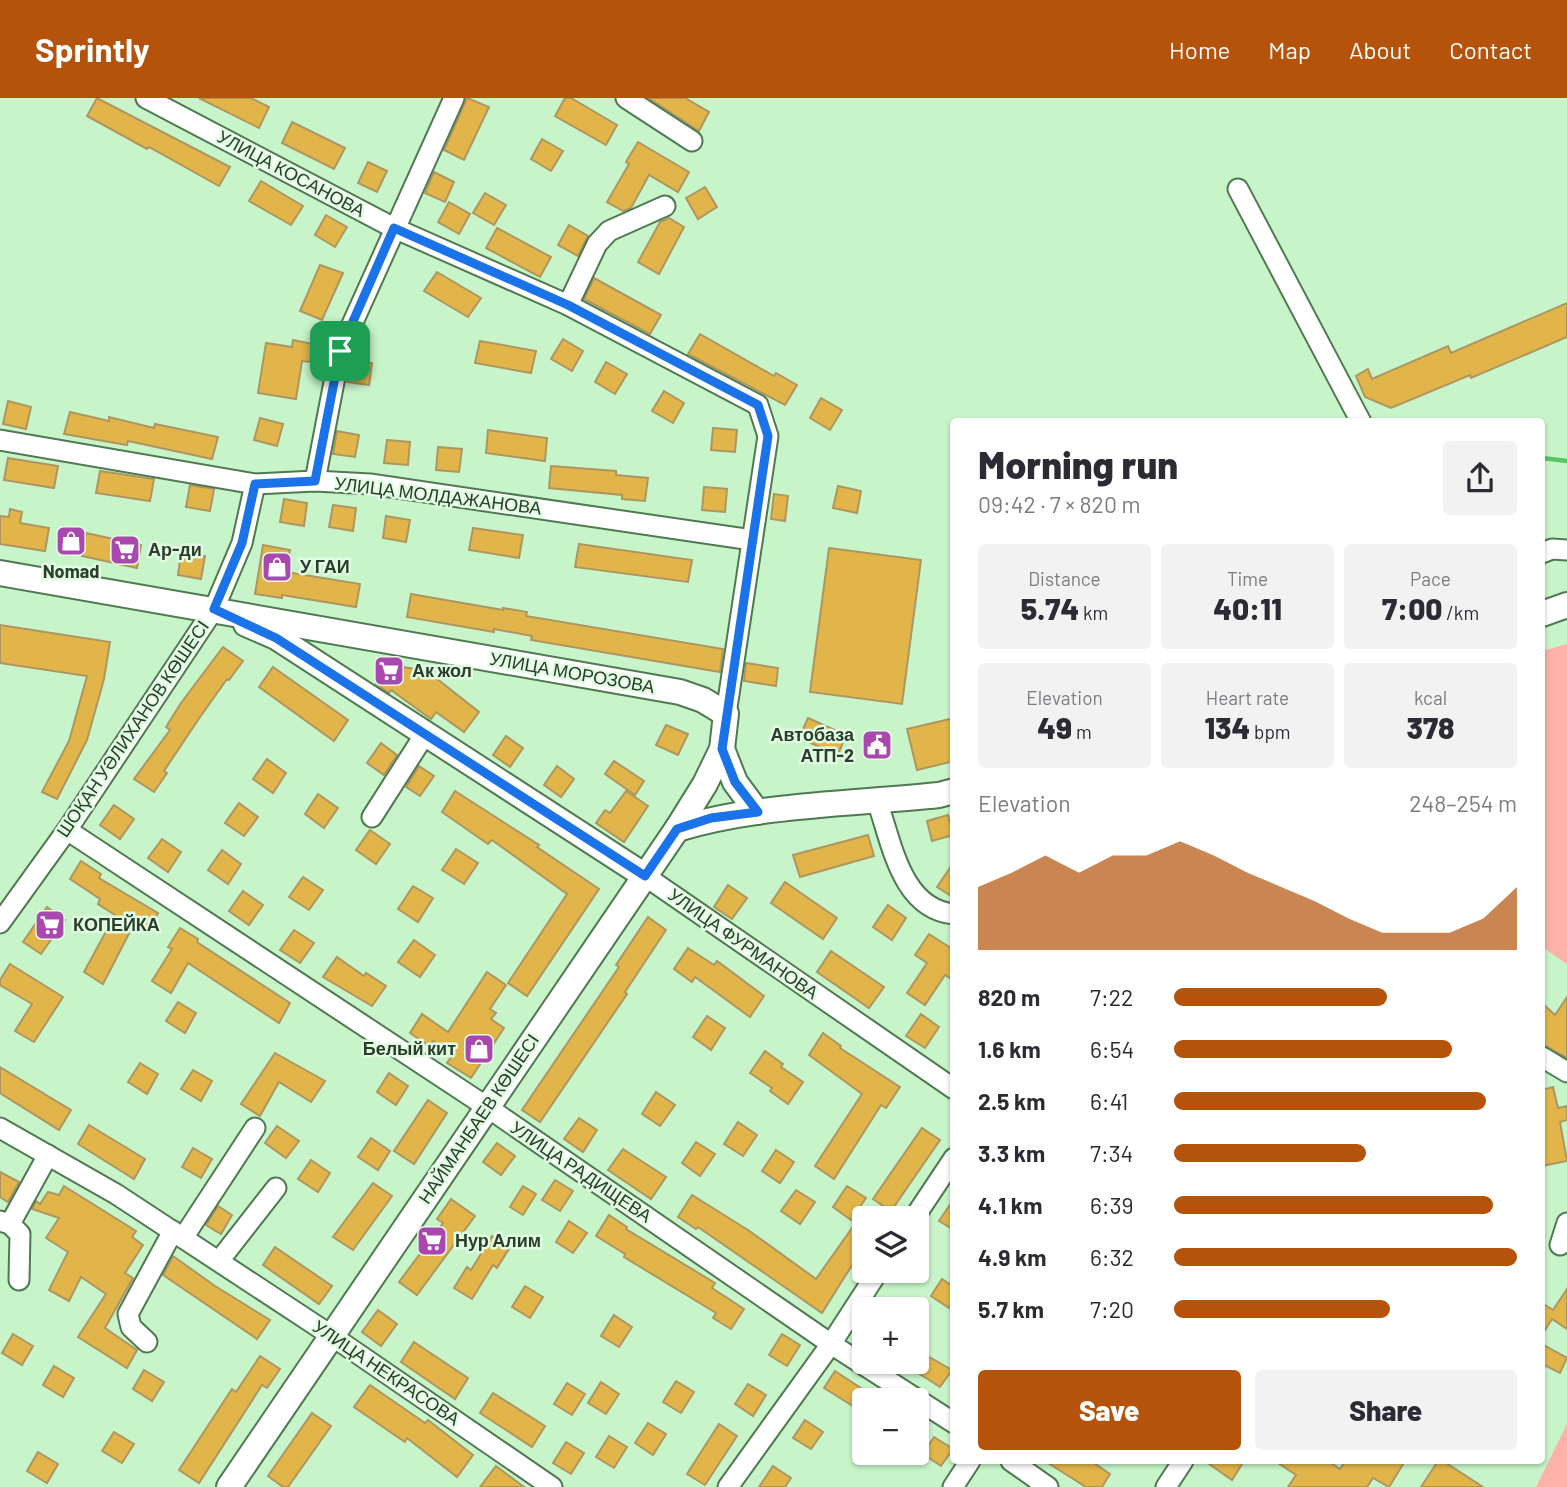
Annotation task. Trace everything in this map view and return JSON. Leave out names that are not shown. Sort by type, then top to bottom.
[{"type":"main road","name":"УЛИЦА МОРОЗОВА","points":[[0,573],[680,692],[704,700],[726,714]]},
{"type":"main road","points":[[1545,613],[1567,605]]},
{"type":"main road","name":"УЛИЦА ФУРМАНОВА","points":[[214,609],[276,638],[645,876]]},
{"type":"main road","points":[[726,714],[722,749],[735,782],[758,812]]},
{"type":"main road","name":"НАЙМАНБАЕВ КӨШЕСІ","points":[[229,1487],[677,829],[705,784],[722,749]]},
{"type":"main road","points":[[677,829],[711,818],[950,792]]},
{"type":"street","name":"УЛИЦА КОСАНОВА","points":[[146,98],[178,105],[394,228],[568,305],[758,405],[768,436],[726,714]]},
{"type":"street","points":[[315,481],[340,351],[454,98]]},
{"type":"street","points":[[626,98],[692,141]]},
{"type":"street","points":[[1238,189],[1359,418]]},
{"type":"street","points":[[568,305],[597,244],[609,231],[665,206]]},
{"type":"street","name":"УЛИЦА МОЛДАЖАНОВА","points":[[0,440],[255,484],[315,481],[370,484],[752,540]]},
{"type":"street","name":"ШОҚАН УӘЛИХАНОВ КӨШЕСІ","points":[[0,923],[67,830],[214,609],[242,543],[255,484]]},
{"type":"street","points":[[1545,552],[1552,549],[1567,551]]},
{"type":"street","points":[[372,817],[425,734]]},
{"type":"street","points":[[877,801],[904,880],[923,904],[937,912],[950,914]]},
{"type":"street","name":"УЛИЦА РАДИЩЕВА","points":[[67,830],[487,1107],[831,1344],[950,1420]]},
{"type":"street","name":"УЛИЦА ФУРМАНОВА","points":[[645,876],[950,1086]]},
{"type":"street","points":[[1545,1059],[1567,1072]]},
{"type":"street","name":"УЛИЦА НЕКРАСОВА","points":[[0,1128],[116,1194],[178,1234],[552,1487]]},
{"type":"street","points":[[147,1342],[131,1327],[128,1314],[178,1234],[255,1128]]},
{"type":"street","points":[[19,1280],[20,1234],[5,1222],[48,1155]]},
{"type":"street","points":[[922,1206],[950,1164]]},
{"type":"street","points":[[219,1262],[276,1188]]},
{"type":"street","points":[[1560,1245],[1567,1223]]},
{"type":"street","points":[[728,1487],[831,1344],[871,1283]]},
{"type":"street","points":[[953,1487],[968,1464]]},
{"type":"street","points":[[1015,1464],[1048,1487]]},
{"type":"street","points":[[1166,1487],[1181,1464]]},
{"type":"shaded area","points":[[1567,644],[1567,964],[1545,949],[1545,650]]},
{"type":"shaded area","points":[[1567,1424],[1567,1487],[1536,1487]]},
{"type":"building","points":[[97,98],[230,167],[219,186],[87,116]]},
{"type":"building","points":[[199,98],[251,98],[269,107],[259,128]]},
{"type":"building","points":[[467,98],[489,107],[464,160],[444,150]]},
{"type":"building","points":[[565,98],[571,98],[617,125],[606,145],[555,116]]},
{"type":"building","points":[[648,98],[685,98],[709,112],[699,131]]},
{"type":"building","points":[[292,122],[345,148],[334,169],[282,143]]},
{"type":"building","points":[[542,139],[563,151],[551,171],[531,159]]},
{"type":"building","points":[[638,142],[689,172],[678,192],[649,175],[631,208],[623,211],[607,202],[629,164],[626,162]]},
{"type":"building","points":[[368,162],[387,171],[377,192],[358,183]]},
{"type":"building","points":[[434,172],[454,182],[445,202],[425,193]]},
{"type":"building","points":[[261,181],[303,206],[291,225],[249,201]]},
{"type":"building","points":[[705,187],[717,207],[698,219],[686,198]]},
{"type":"building","points":[[485,193],[506,205],[494,225],[473,213]]},
{"type":"building","points":[[449,202],[470,214],[459,234],[438,222]]},
{"type":"building","points":[[326,215],[347,227],[335,247],[315,235]]},
{"type":"building","points":[[669,218],[684,227],[659,274],[638,262],[660,222]]},
{"type":"building","points":[[569,225],[588,236],[578,256],[558,245]]},
{"type":"building","points":[[497,228],[551,257],[540,277],[486,248]]},
{"type":"building","points":[[320,265],[343,273],[322,320],[300,311]]},
{"type":"building","points":[[437,272],[481,298],[468,317],[424,291]]},
{"type":"building","points":[[594,278],[661,315],[650,334],[584,299]]},
{"type":"building","points":[[1567,303],[1567,337],[1471,378],[1470,375],[1391,408],[1365,397],[1356,376],[1368,369],[1372,379],[1448,346],[1451,353]]},
{"type":"building","points":[[700,334],[774,376],[776,373],[797,385],[785,405],[688,354]]},
{"type":"building","points":[[563,339],[583,351],[572,371],[551,359]]},
{"type":"building","points":[[293,340],[313,344],[310,362],[302,361],[296,399],[258,393],[266,343],[292,347]]},
{"type":"building","points":[[480,341],[536,351],[531,373],[475,363]]},
{"type":"building","points":[[351,359],[372,363],[369,385],[347,382]]},
{"type":"building","points":[[606,362],[627,374],[615,394],[595,382]]},
{"type":"building","points":[[664,391],[684,403],[673,423],[652,411]]},
{"type":"building","points":[[821,398],[842,410],[830,430],[810,418]]},
{"type":"building","points":[[8,401],[31,407],[26,429],[3,424]]},
{"type":"building","points":[[70,412],[109,421],[109,417],[154,428],[155,424],[218,437],[212,459],[128,441],[127,445],[64,434]]},
{"type":"building","points":[[260,418],[283,424],[277,446],[254,440]]},
{"type":"building","points":[[713,428],[737,430],[735,452],[711,450]]},
{"type":"building","points":[[488,430],[547,438],[545,461],[486,453]]},
{"type":"building","points":[[337,431],[359,435],[355,457],[333,454]]},
{"type":"building","points":[[387,440],[410,442],[408,465],[384,463]]},
{"type":"building","points":[[438,447],[462,449],[459,472],[436,470]]},
{"type":"building","points":[[8,458],[58,466],[54,488],[4,480]]},
{"type":"building","points":[[551,466],[616,471],[616,475],[648,478],[645,501],[622,499],[622,495],[549,488]]},
{"type":"building","points":[[100,471],[154,479],[150,501],[96,493]]},
{"type":"building","points":[[190,485],[214,489],[210,511],[186,507]]},
{"type":"building","points":[[838,486],[861,491],[857,513],[833,508]]},
{"type":"building","points":[[704,487],[727,489],[725,512],[702,510]]},
{"type":"building","points":[[774,494],[788,496],[785,521],[771,519]]},
{"type":"building","points":[[284,499],[307,503],[304,526],[280,522]]},
{"type":"building","points":[[333,505],[356,508],[353,531],[329,527]]},
{"type":"building","points":[[10,509],[22,512],[20,523],[49,528],[45,551],[0,544],[0,516],[9,517]]},
{"type":"building","points":[[386,516],[410,520],[406,542],[383,538]]},
{"type":"building","points":[[473,528],[523,535],[519,558],[469,550]]},
{"type":"building","points":[[86,533],[141,545],[137,568],[82,556]]},
{"type":"building","points":[[579,544],[692,560],[688,582],[575,567]]},
{"type":"building","points":[[263,545],[290,550],[286,572],[360,584],[356,607],[282,595],[282,598],[255,594]]},
{"type":"building","points":[[829,548],[921,560],[902,704],[810,692]]},
{"type":"building","points":[[181,553],[205,556],[201,579],[178,575]]},
{"type":"building","points":[[411,594],[527,612],[526,616],[723,649],[720,672],[531,640],[532,636],[494,629],[494,632],[407,617]]},
{"type":"building","points":[[0,625],[110,642],[104,679],[87,740],[57,799],[42,792],[69,741],[87,676],[0,663]]},
{"type":"building","points":[[223,647],[243,661],[198,720],[164,771],[167,773],[154,792],[134,779],[170,730],[166,727],[181,703]]},
{"type":"building","points":[[746,663],[778,668],[776,686],[744,681]]},
{"type":"building","points":[[391,665],[427,671],[479,712],[464,732],[436,712],[431,719],[391,690],[389,693],[376,684]]},
{"type":"building","points":[[273,667],[348,720],[334,741],[259,687]]},
{"type":"building","points":[[808,718],[846,735],[838,755],[799,738]]},
{"type":"building","points":[[950,719],[950,762],[917,770],[907,729]]},
{"type":"building","points":[[666,725],[688,734],[678,755],[656,745]]},
{"type":"building","points":[[506,736],[523,748],[510,767],[493,755]]},
{"type":"building","points":[[381,743],[397,755],[384,775],[367,763]]},
{"type":"building","points":[[267,759],[286,773],[273,793],[253,779]]},
{"type":"building","points":[[614,761],[644,781],[635,795],[605,774]]},
{"type":"building","points":[[419,766],[434,776],[420,796],[406,787]]},
{"type":"building","points":[[557,766],[574,779],[561,797],[544,785]]},
{"type":"building","points":[[455,791],[539,845],[537,847],[599,889],[527,996],[508,983],[567,894],[492,840],[488,844],[442,812]]},
{"type":"building","points":[[626,791],[648,806],[624,842],[596,823],[605,810],[610,813]]},
{"type":"building","points":[[318,794],[338,808],[324,828],[305,814]]},
{"type":"building","points":[[239,803],[258,817],[244,836],[225,823]]},
{"type":"building","points":[[114,805],[134,819],[120,839],[100,825]]},
{"type":"building","points":[[948,815],[950,836],[932,841],[927,821]]},
{"type":"building","points":[[370,830],[390,844],[376,864],[356,850]]},
{"type":"building","points":[[868,835],[874,856],[800,877],[793,855]]},
{"type":"building","points":[[162,839],[181,852],[168,872],[148,858]]},
{"type":"building","points":[[456,849],[478,863],[464,884],[442,870]]},
{"type":"building","points":[[222,850],[241,864],[228,884],[208,870]]},
{"type":"building","points":[[81,861],[101,874],[99,878],[158,913],[147,932],[134,924],[103,984],[84,972],[115,915],[98,904],[100,899],[70,879]]},
{"type":"building","points":[[950,868],[950,895],[937,887]]},
{"type":"building","points":[[303,877],[323,890],[309,910],[289,897]]},
{"type":"building","points":[[785,882],[837,918],[823,939],[771,903]]},
{"type":"building","points":[[728,885],[747,898],[732,919],[714,907]]},
{"type":"building","points":[[413,886],[433,898],[418,922],[398,909]]},
{"type":"building","points":[[243,891],[263,905],[249,925],[229,911]]},
{"type":"building","points":[[888,905],[906,918],[892,940],[873,927]]},
{"type":"building","points":[[47,907],[65,920],[41,954],[23,942]]},
{"type":"building","points":[[648,917],[666,930],[625,992],[627,994],[540,1122],[522,1110],[619,967],[616,965]]},
{"type":"building","points":[[180,928],[290,1003],[279,1023],[188,963],[171,993],[152,981],[172,949],[168,947]]},
{"type":"building","points":[[294,930],[314,943],[300,963],[280,950]]},
{"type":"building","points":[[929,934],[950,947],[950,978],[945,975],[925,1005],[907,993],[927,963],[915,955]]},
{"type":"building","points":[[414,940],[435,955],[420,977],[398,962]]},
{"type":"building","points":[[688,948],[714,965],[717,961],[764,996],[750,1017],[695,977],[692,982],[674,969]]},
{"type":"building","points":[[831,951],[884,987],[869,1008],[817,972]]},
{"type":"building","points":[[337,957],[364,976],[366,973],[386,986],[372,1006],[323,977]]},
{"type":"building","points":[[10,964],[63,997],[34,1042],[15,1031],[32,1004],[0,985],[0,980]]},
{"type":"building","points":[[487,972],[506,985],[490,1009],[496,1013],[491,1019],[504,1028],[471,1078],[447,1063],[453,1054],[433,1041],[429,1046],[410,1033],[422,1014],[448,1032]]},
{"type":"building","points":[[1567,997],[1567,1058],[1545,1046],[1545,1006],[1555,1015]]},
{"type":"building","points":[[178,1002],[196,1013],[185,1033],[166,1021]]},
{"type":"building","points":[[921,1014],[939,1027],[925,1048],[906,1036]]},
{"type":"building","points":[[707,1016],[725,1028],[711,1050],[693,1037]]},
{"type":"building","points":[[823,1033],[841,1046],[840,1048],[900,1087],[886,1108],[881,1105],[834,1179],[815,1166],[862,1094],[809,1055]]},
{"type":"building","points":[[765,1051],[783,1064],[781,1067],[803,1082],[788,1104],[770,1091],[772,1088],[750,1073]]},
{"type":"building","points":[[275,1053],[325,1081],[311,1102],[279,1082],[260,1116],[241,1104]]},
{"type":"building","points":[[140,1063],[158,1074],[147,1094],[128,1082]]},
{"type":"building","points":[[0,1067],[71,1110],[59,1130],[0,1093]]},
{"type":"building","points":[[193,1070],[212,1081],[201,1101],[181,1089]]},
{"type":"building","points":[[389,1073],[408,1086],[396,1105],[377,1092]]},
{"type":"building","points":[[1553,1087],[1558,1108],[1567,1106],[1567,1120],[1560,1122],[1567,1161],[1545,1165],[1545,1089]]},
{"type":"building","points":[[656,1092],[675,1105],[660,1126],[642,1114]]},
{"type":"building","points":[[428,1100],[447,1113],[414,1164],[394,1151]]},
{"type":"building","points":[[579,1118],[597,1130],[583,1152],[564,1139]]},
{"type":"building","points":[[738,1122],[757,1135],[743,1156],[724,1144]]},
{"type":"building","points":[[89,1125],[145,1159],[134,1179],[78,1144]]},
{"type":"building","points":[[277,1126],[299,1141],[286,1158],[265,1143]]},
{"type":"building","points":[[922,1128],[940,1140],[894,1206],[884,1206],[873,1199]]},
{"type":"building","points":[[371,1138],[390,1151],[378,1170],[358,1157]]},
{"type":"building","points":[[696,1142],[715,1154],[700,1176],[682,1163]]},
{"type":"building","points":[[497,1143],[515,1156],[501,1175],[483,1162]]},
{"type":"building","points":[[193,1148],[212,1159],[201,1178],[182,1167]]},
{"type":"building","points":[[623,1149],[666,1177],[651,1199],[608,1170]]},
{"type":"building","points":[[776,1150],[794,1162],[780,1183],[762,1171]]},
{"type":"building","points":[[311,1160],[330,1173],[318,1192],[298,1179]]},
{"type":"building","points":[[0,1172],[19,1182],[8,1202],[0,1197]]},
{"type":"building","points":[[555,1180],[573,1191],[560,1211],[542,1200]]},
{"type":"building","points":[[373,1183],[392,1196],[353,1250],[333,1237]]},
{"type":"building","points":[[64,1186],[136,1231],[132,1237],[143,1245],[125,1273],[133,1278],[105,1328],[137,1350],[127,1368],[78,1337],[106,1294],[81,1277],[69,1301],[49,1290],[68,1252],[46,1238],[59,1218],[32,1209],[36,1201],[40,1204],[48,1192],[59,1195]]},
{"type":"building","points":[[523,1186],[536,1194],[523,1215],[510,1207]]},
{"type":"building","points":[[847,1186],[866,1198],[861,1206],[852,1206],[851,1220],[833,1207]]},
{"type":"building","points":[[796,1190],[815,1202],[800,1224],[781,1211]]},
{"type":"building","points":[[692,1195],[748,1230],[816,1279],[852,1228],[852,1265],[822,1313],[698,1227],[696,1229],[678,1217]]},
{"type":"building","points":[[451,1199],[475,1216],[417,1295],[399,1282],[443,1223],[437,1219]]},
{"type":"building","points":[[950,1205],[950,1228],[939,1221]]},
{"type":"building","points":[[218,1206],[232,1215],[221,1234],[206,1225]]},
{"type":"building","points":[[609,1215],[627,1227],[626,1229],[715,1283],[712,1288],[744,1309],[731,1329],[713,1318],[716,1313],[624,1257],[625,1254],[596,1236]]},
{"type":"building","points":[[569,1221],[587,1233],[573,1253],[556,1242]]},
{"type":"building","points":[[492,1236],[510,1247],[497,1268],[493,1265],[472,1299],[454,1288],[467,1267],[471,1270]]},
{"type":"building","points":[[275,1247],[332,1286],[319,1304],[263,1265]]},
{"type":"building","points":[[173,1256],[270,1320],[257,1339],[163,1275]]},
{"type":"building","points":[[942,1279],[950,1284],[949,1308],[931,1296]]},
{"type":"building","points":[[525,1286],[543,1297],[530,1318],[512,1307]]},
{"type":"building","points":[[1567,1289],[1567,1329],[1552,1319],[1545,1330],[1545,1305],[1553,1310]]},
{"type":"building","points":[[378,1310],[397,1324],[381,1346],[362,1332]]},
{"type":"building","points":[[614,1315],[632,1327],[619,1347],[601,1336]]},
{"type":"building","points":[[13,1334],[33,1346],[22,1365],[2,1353]]},
{"type":"building","points":[[782,1334],[800,1345],[787,1366],[769,1355]]},
{"type":"building","points":[[414,1342],[468,1378],[455,1399],[401,1362]]},
{"type":"building","points":[[1545,1346],[1567,1358],[1560,1373],[1545,1366]]},
{"type":"building","points":[[260,1356],[280,1369],[267,1388],[262,1385],[199,1483],[179,1470],[232,1389],[236,1392]]},
{"type":"building","points":[[929,1357],[950,1369],[940,1387],[920,1374],[929,1374]]},
{"type":"building","points":[[54,1366],[74,1378],[63,1397],[43,1385]]},
{"type":"building","points":[[144,1370],[164,1382],[152,1401],[133,1389]]},
{"type":"building","points":[[835,1371],[861,1388],[852,1388],[852,1406],[824,1388]]},
{"type":"building","points":[[676,1381],[694,1392],[681,1413],[663,1402]]},
{"type":"building","points":[[601,1382],[619,1394],[606,1414],[588,1403]]},
{"type":"building","points":[[567,1383],[585,1394],[572,1415],[554,1404]]},
{"type":"building","points":[[748,1384],[766,1395],[753,1416],[735,1404]]},
{"type":"building","points":[[370,1385],[425,1423],[428,1420],[473,1455],[457,1477],[407,1438],[405,1442],[354,1407]]},
{"type":"building","points":[[493,1393],[545,1426],[532,1447],[480,1413]]},
{"type":"building","points":[[312,1413],[331,1426],[288,1487],[283,1487],[268,1476]]},
{"type":"building","points":[[805,1420],[823,1432],[811,1449],[793,1438]]},
{"type":"building","points":[[648,1423],[666,1434],[653,1455],[635,1443]]},
{"type":"building","points":[[719,1424],[737,1436],[705,1485],[687,1474]]},
{"type":"building","points":[[114,1432],[134,1444],[122,1463],[102,1451]]},
{"type":"building","points":[[609,1436],[627,1447],[614,1468],[596,1457]]},
{"type":"building","points":[[934,1437],[950,1447],[950,1453],[941,1466],[929,1458],[929,1445]]},
{"type":"building","points":[[566,1442],[584,1453],[571,1474],[553,1463]]},
{"type":"building","points":[[38,1452],[58,1464],[47,1483],[27,1471]]},
{"type":"building","points":[[1050,1464],[1095,1464],[1110,1474],[1102,1487],[1086,1487]]},
{"type":"building","points":[[1209,1464],[1242,1464],[1232,1480]]},
{"type":"building","points":[[1280,1464],[1332,1464],[1340,1469],[1343,1464],[1403,1464],[1389,1487],[1373,1478],[1367,1487],[1288,1487],[1296,1475]]},
{"type":"building","points":[[1436,1464],[1448,1464],[1483,1487],[1421,1487]]},
{"type":"building","points":[[496,1466],[524,1487],[480,1487]]},
{"type":"building","points":[[773,1466],[791,1478],[785,1487],[759,1487]]},
{"type":"waterway","points":[[1545,458],[1567,461]]},
{"type":"place","name":"Nomad","points":[[71,541]]},
{"type":"place","name":"Ар-ди","points":[[125,550]]},
{"type":"place","name":"У ГАИ","points":[[277,567]]},
{"type":"place","name":"Ак жол","points":[[389,671]]},
{"type":"place","name":"Автобаза АТП-2","points":[[877,745]]},
{"type":"place","name":"КОПЕЙКА","points":[[50,925]]},
{"type":"place","name":"Белый кит","points":[[479,1049]]},
{"type":"place","name":"Нур Алим","points":[[432,1241]]},
{"type":"route","points":[[394,228],[568,305],[758,405],[768,436],[722,749],[735,782],[758,812],[711,818],[677,829],[645,876],[276,638],[214,609],[242,543],[255,484],[315,481],[340,351],[394,228]]}]
